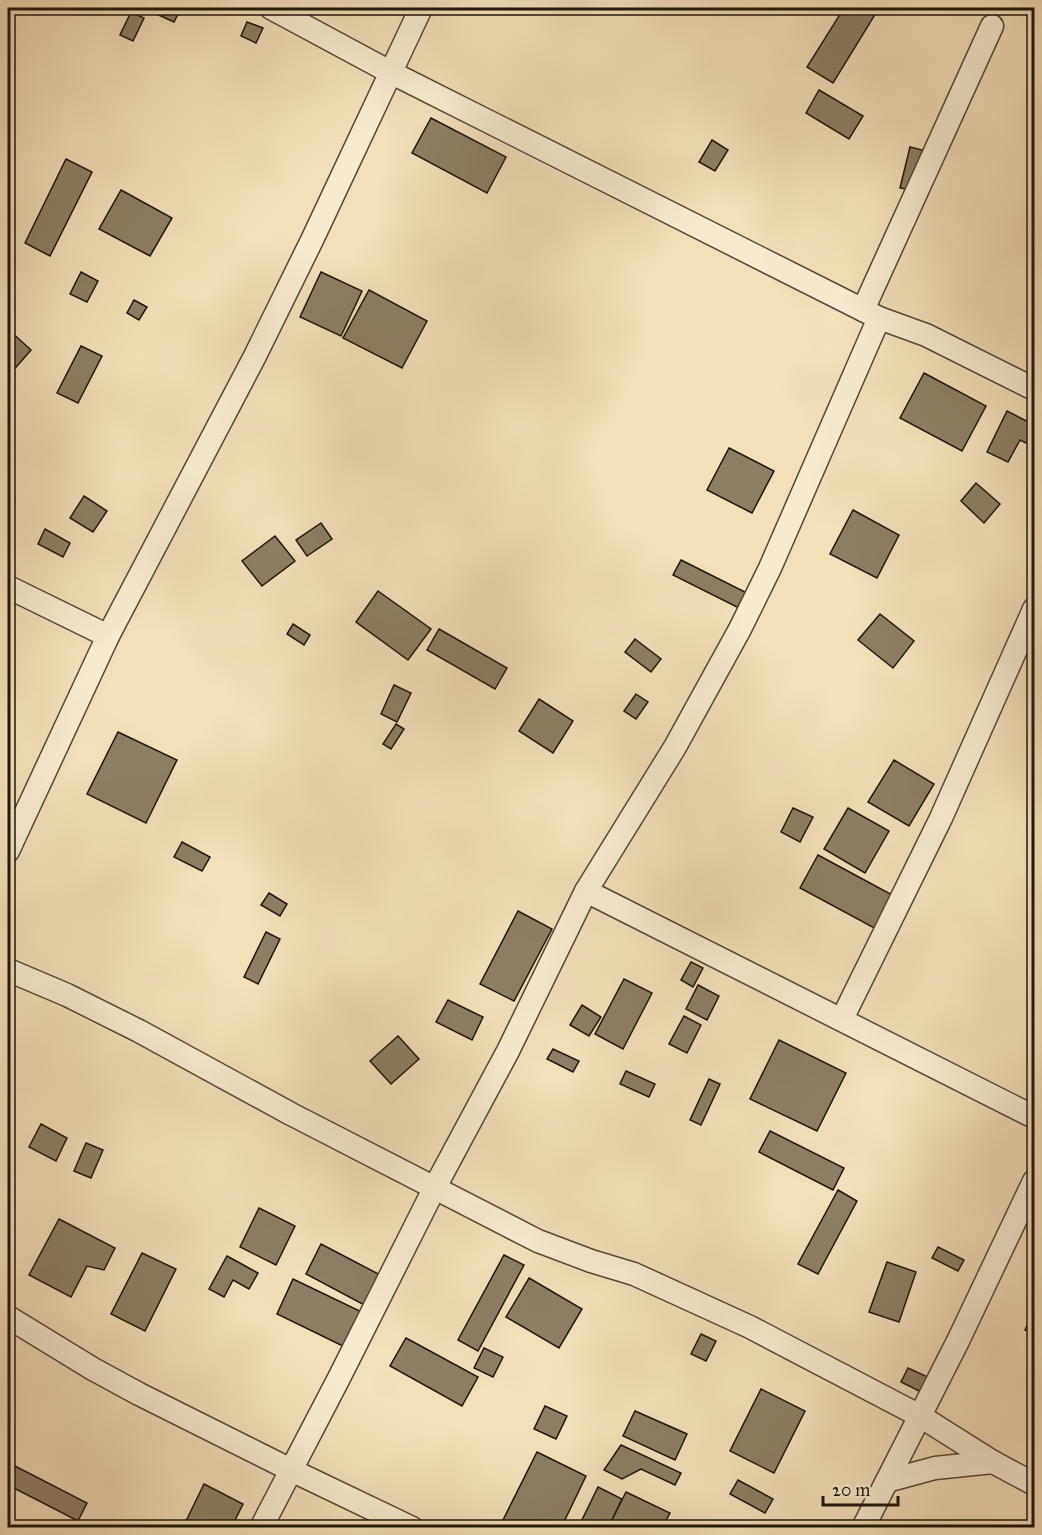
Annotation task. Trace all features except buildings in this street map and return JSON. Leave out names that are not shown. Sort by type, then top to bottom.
[{"type":"street","points":[[271,8],[390,72],[871,314],[926,335],[1035,389]]},
{"type":"street","points":[[8,851],[108,636],[255,356],[421,8]]},
{"type":"street","points":[[261,1527],[435,1187],[508,1051],[586,891],[675,747],[771,568],[871,314],[992,26]]},
{"type":"street","points":[[8,587],[108,636]]},
{"type":"street","points":[[842,1019],[941,818],[1035,609]]},
{"type":"street","points":[[586,891],[1035,1117]]},
{"type":"street","points":[[8,970],[67,994],[291,1114],[538,1241],[634,1274],[750,1327],[920,1416],[993,1462],[1035,1484]]},
{"type":"street","points":[[863,1527],[958,1341],[1035,1180]]},
{"type":"street","points":[[8,1317],[112,1379],[291,1470],[412,1527]]},
{"type":"street","points":[[887,1481],[935,1468],[993,1462]]}]
